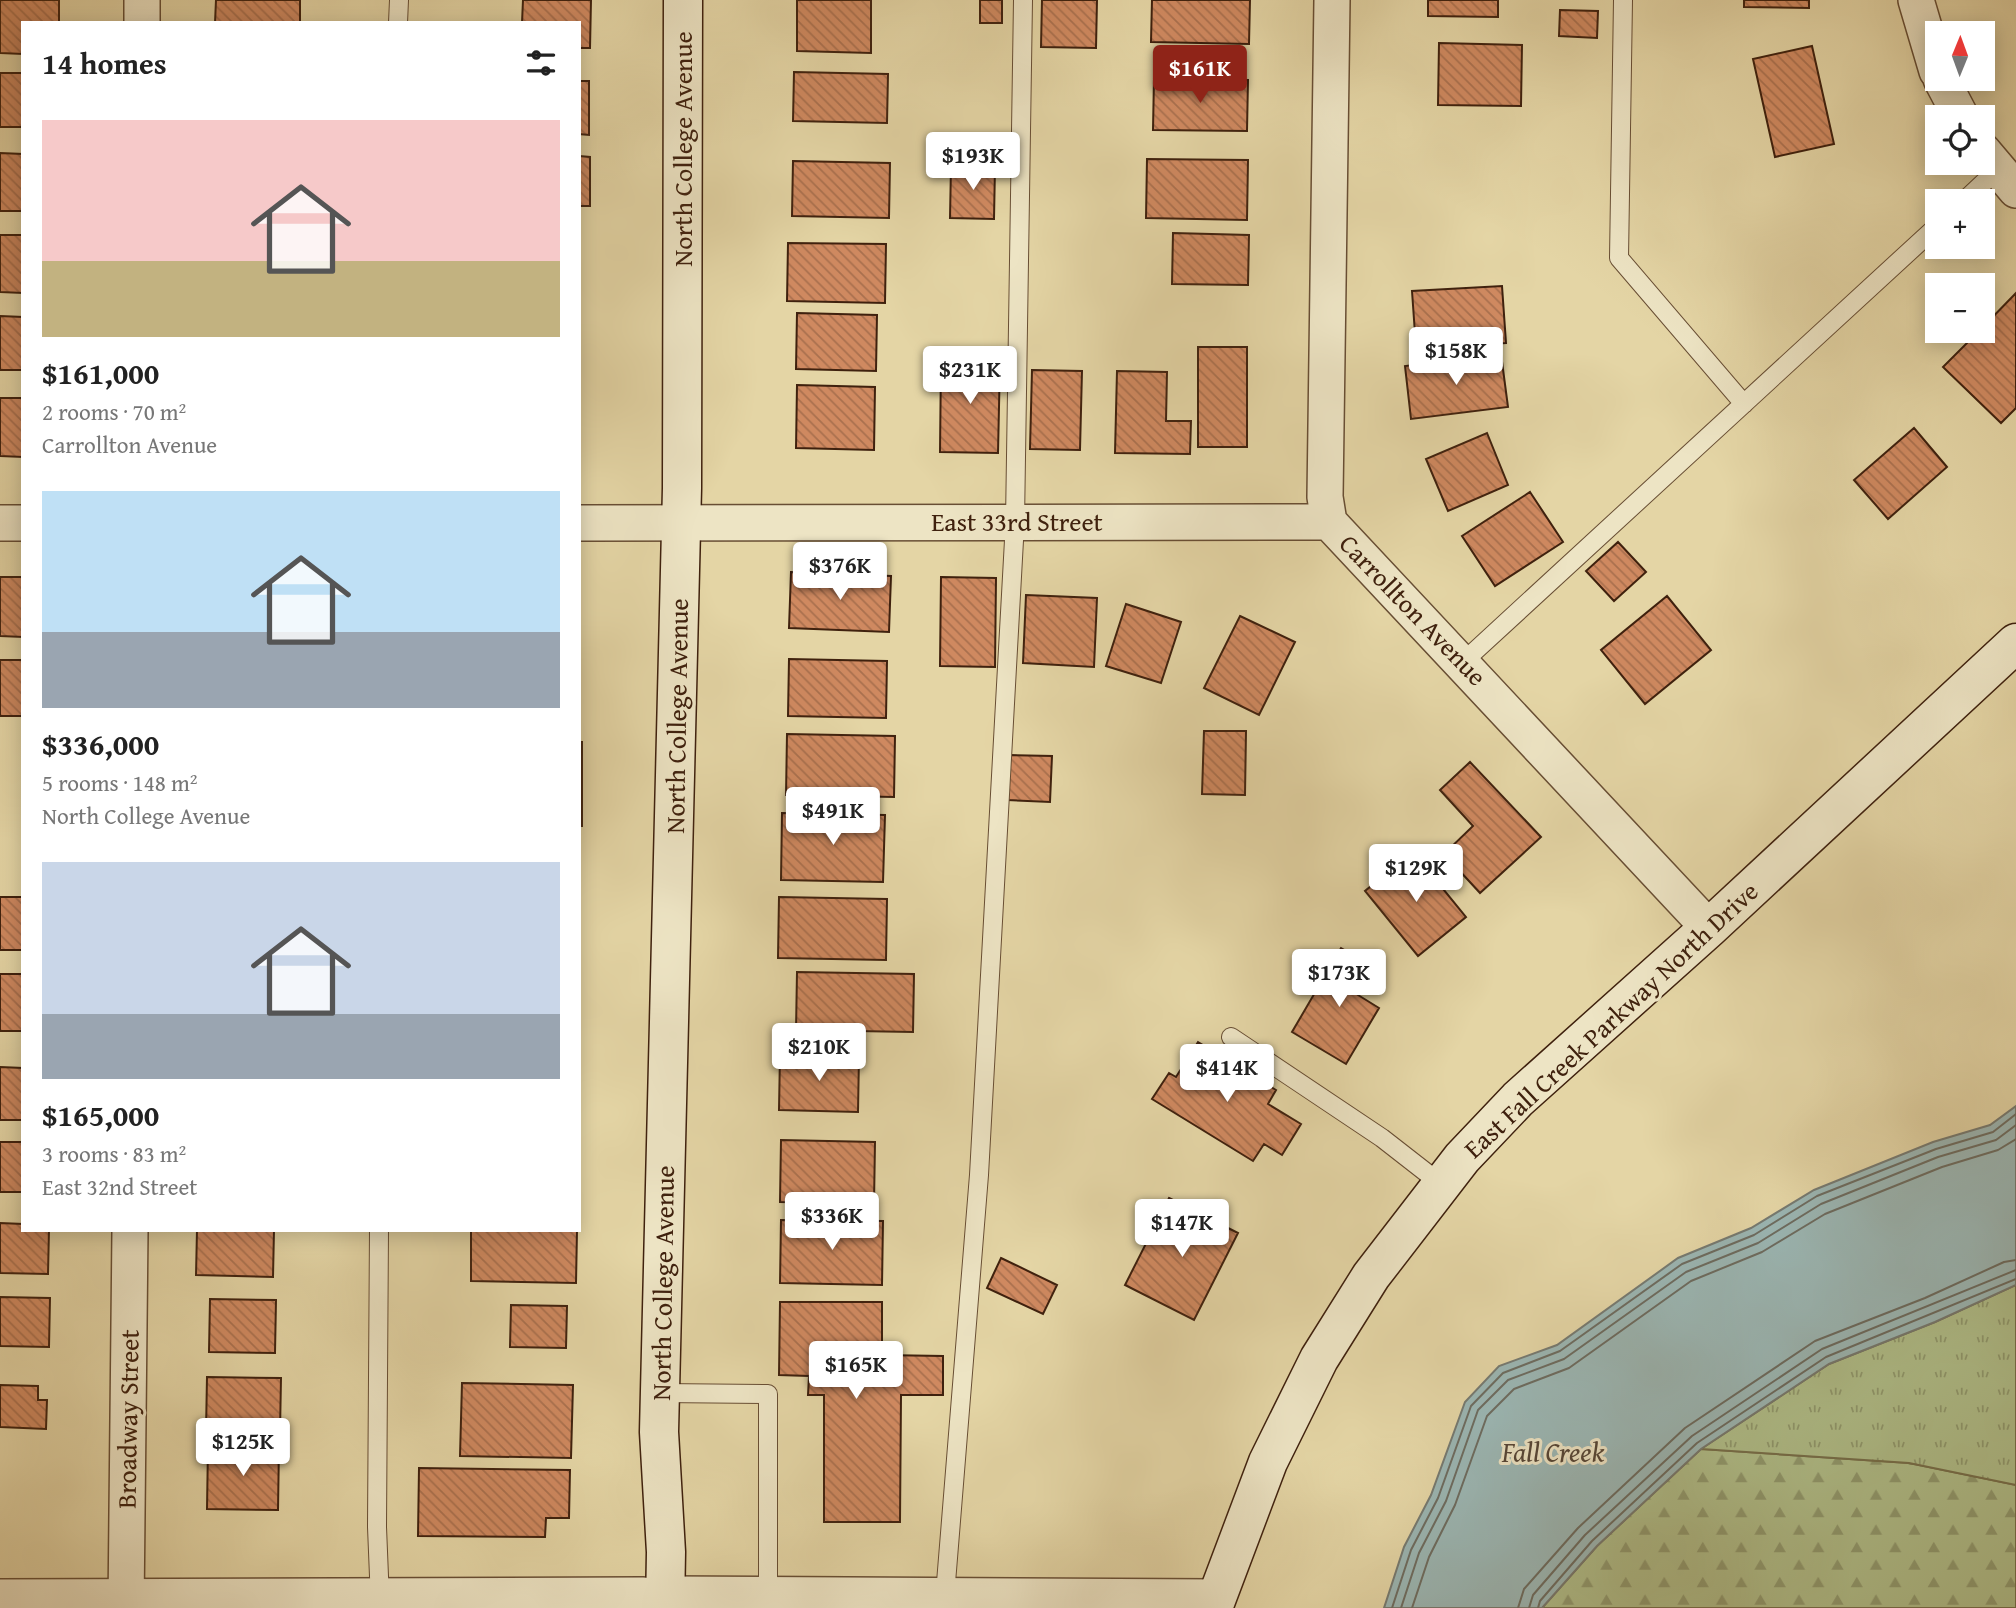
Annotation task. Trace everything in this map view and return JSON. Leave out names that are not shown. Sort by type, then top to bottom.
[{"type":"main road","name":"North College Avenue","points":[[654,1601],[644,1550],[659,1432],[660,1394],[681,523],[683,0]]},
{"type":"main road","name":"East Fall Creek Parkway North Drive","points":[[1214,1602],[1268,1462],[1319,1359],[1371,1276],[1441,1184],[1518,1099],[1709,928],[2016,643]]},
{"type":"street","points":[[142,0],[142,21]]},
{"type":"street","name":"Carrollton Avenue","points":[[1332,0],[1325,497],[1329,522],[1464,662],[1709,928]]},
{"type":"street","points":[[1916,0],[1925,30]]},
{"type":"street","name":"East 33rd Street","points":[[581,523],[1329,522]]},
{"type":"street","points":[[0,523],[21,523]]},
{"type":"street","name":"Broadway Street","points":[[126,1602],[130,1232]]},
{"type":"street","points":[[0,1597],[126,1602],[380,1602],[654,1601],[768,1595],[892,1601],[945,1595],[1214,1602]]},
{"type":"lane","points":[[398,21],[399,0]]},
{"type":"lane","points":[[945,1595],[979,1175],[1014,522],[1023,0]]},
{"type":"lane","points":[[1623,0],[1619,258],[1744,404]]},
{"type":"lane","points":[[1978,189],[1999,170]]},
{"type":"lane","points":[[1464,662],[1925,237]]},
{"type":"lane","points":[[1231,1037],[1382,1138],[1441,1184]]},
{"type":"lane","points":[[379,1232],[377,1527],[380,1602]]},
{"type":"lane","points":[[660,1394],[768,1394],[768,1595]]},
{"type":"green space","points":[[2016,1285],[2016,1485],[1909,1463],[1701,1449],[1829,1364],[1935,1322]]},
{"type":"green space","points":[[1701,1449],[1909,1463],[2016,1485],[2016,1608],[1542,1608],[1597,1546]]},
{"type":"water","name":"Fall Creek","points":[[2016,1106],[2016,1285],[1935,1322],[1829,1364],[1701,1449],[1597,1546],[1542,1608],[1384,1608],[1404,1547],[1431,1495],[1465,1402],[1499,1366],[1557,1345],[1678,1258],[1751,1228],[1814,1190],[1933,1142],[1990,1125]]},
{"type":"building","points":[[0,0],[59,0],[59,21],[21,21],[21,54],[0,53]]},
{"type":"building","points":[[216,0],[300,0],[300,21],[215,21]]},
{"type":"building","points":[[523,0],[591,0],[590,48],[581,48],[581,21],[522,21]]},
{"type":"building","points":[[797,0],[871,0],[871,53],[797,51]]},
{"type":"building","points":[[980,0],[1002,0],[1002,23],[980,23]]},
{"type":"building","points":[[1042,0],[1097,0],[1096,48],[1041,47]]},
{"type":"building","points":[[1152,0],[1250,0],[1249,44],[1151,42]]},
{"type":"building","points":[[1428,0],[1498,0],[1498,17],[1428,16]]},
{"type":"building","points":[[1744,0],[1809,0],[1809,8],[1744,7]]},
{"type":"building","points":[[1560,10],[1598,11],[1597,38],[1559,36]]},
{"type":"building","points":[[1439,43],[1522,45],[1521,106],[1438,105]]},
{"type":"building","points":[[1812,46],[1834,144],[1775,157],[1753,59]]},
{"type":"building","points":[[794,72],[888,74],[887,123],[793,121]]},
{"type":"building","points":[[0,73],[21,73],[21,127],[0,127]]},
{"type":"building","points":[[1154,78],[1248,80],[1247,131],[1153,130]]},
{"type":"building","points":[[581,81],[589,81],[589,135],[581,134]]},
{"type":"building","points":[[0,153],[21,154],[21,211],[0,211]]},
{"type":"building","points":[[581,156],[590,157],[590,206],[581,206]]},
{"type":"building","points":[[1147,159],[1248,160],[1247,220],[1146,218]]},
{"type":"building","points":[[793,161],[890,163],[889,218],[792,216]]},
{"type":"building","points":[[951,166],[995,167],[994,219],[950,218]]},
{"type":"building","points":[[1173,233],[1249,235],[1248,285],[1172,284]]},
{"type":"building","points":[[0,235],[21,235],[21,293],[0,292]]},
{"type":"building","points":[[788,243],[886,244],[885,303],[787,301]]},
{"type":"building","points":[[1502,286],[1506,343],[1416,348],[1412,291]]},
{"type":"building","points":[[2016,293],[2016,408],[2001,423],[1943,367],[1967,343],[1995,343],[1995,315]]},
{"type":"building","points":[[797,313],[877,315],[876,371],[796,369]]},
{"type":"building","points":[[0,316],[21,317],[21,370],[0,370]]},
{"type":"building","points":[[1198,347],[1247,347],[1247,447],[1198,447]]},
{"type":"building","points":[[1501,354],[1508,407],[1411,419],[1405,366]]},
{"type":"building","points":[[941,360],[1000,361],[998,453],[940,452]]},
{"type":"building","points":[[1032,370],[1082,371],[1080,450],[1030,449]]},
{"type":"building","points":[[1117,371],[1167,372],[1166,421],[1191,421],[1190,454],[1115,453]]},
{"type":"building","points":[[797,385],[875,387],[874,450],[796,448]]},
{"type":"building","points":[[0,398],[21,398],[21,457],[0,456]]},
{"type":"building","points":[[1914,428],[1947,467],[1888,519],[1854,480]]},
{"type":"building","points":[[1487,433],[1508,485],[1448,511],[1426,459]]},
{"type":"building","points":[[1530,492],[1563,542],[1495,586],[1462,536]]},
{"type":"building","points":[[1618,542],[1646,572],[1614,601],[1586,571]]},
{"type":"building","points":[[791,572],[891,576],[889,632],[789,628]]},
{"type":"building","points":[[0,577],[21,577],[21,637],[0,636]]},
{"type":"building","points":[[941,577],[996,578],[995,667],[940,666]]},
{"type":"building","points":[[1026,595],[1097,598],[1094,667],[1023,663]]},
{"type":"building","points":[[1667,596],[1711,650],[1645,704],[1601,650]]},
{"type":"building","points":[[1126,604],[1181,622],[1161,683],[1106,666]]},
{"type":"building","points":[[1240,616],[1295,642],[1259,715],[1204,688]]},
{"type":"building","points":[[789,659],[887,661],[886,718],[788,716]]},
{"type":"building","points":[[0,660],[21,660],[21,716],[0,716]]},
{"type":"building","points":[[1204,731],[1246,731],[1245,795],[1202,794]]},
{"type":"building","points":[[787,734],[895,736],[894,797],[786,795]]},
{"type":"building","points":[[581,742],[582,742],[581,826]]},
{"type":"building","points":[[1010,755],[1052,756],[1050,802],[1008,800]]},
{"type":"building","points":[[1470,762],[1541,837],[1480,893],[1444,854],[1473,826],[1440,790]]},
{"type":"building","points":[[782,813],[885,815],[883,882],[781,880]]},
{"type":"building","points":[[1413,852],[1466,917],[1418,956],[1365,891]]},
{"type":"building","points":[[0,897],[21,897],[21,950],[0,950]]},
{"type":"building","points":[[779,897],[887,899],[886,960],[778,958]]},
{"type":"building","points":[[1341,948],[1374,967],[1358,995],[1379,1008],[1346,1064],[1292,1032]]},
{"type":"building","points":[[797,972],[914,974],[913,1032],[796,1030]]},
{"type":"building","points":[[0,974],[21,974],[21,1031],[0,1031]]},
{"type":"building","points":[[1198,1042],[1276,1090],[1268,1104],[1301,1124],[1282,1155],[1264,1144],[1253,1161],[1152,1099],[1169,1073],[1176,1077]]},
{"type":"building","points":[[780,1054],[859,1056],[858,1112],[779,1110]]},
{"type":"building","points":[[0,1067],[21,1068],[21,1120],[0,1120]]},
{"type":"building","points":[[781,1140],[875,1142],[874,1204],[780,1202]]},
{"type":"building","points":[[0,1142],[21,1142],[21,1192],[0,1192]]},
{"type":"building","points":[[1169,1198],[1238,1233],[1194,1320],[1125,1285]]},
{"type":"building","points":[[781,1220],[883,1221],[882,1285],[780,1283]]},
{"type":"building","points":[[0,1223],[21,1224],[21,1232],[49,1232],[48,1274],[0,1273]]},
{"type":"building","points":[[197,1232],[274,1232],[273,1277],[196,1275]]},
{"type":"building","points":[[471,1232],[577,1232],[576,1283],[471,1281]]},
{"type":"building","points":[[1001,1258],[1057,1285],[1043,1314],[987,1288]]},
{"type":"building","points":[[0,1297],[50,1298],[49,1347],[0,1346]]},
{"type":"building","points":[[210,1299],[276,1300],[275,1353],[209,1352]]},
{"type":"building","points":[[780,1302],[882,1302],[882,1355],[943,1356],[943,1395],[901,1395],[900,1522],[824,1522],[824,1395],[808,1395],[809,1376],[779,1375]]},
{"type":"building","points":[[511,1305],[567,1306],[566,1348],[510,1347]]},
{"type":"building","points":[[207,1377],[281,1378],[280,1432],[206,1431]]},
{"type":"building","points":[[462,1383],[573,1385],[571,1458],[460,1456]]},
{"type":"building","points":[[0,1385],[38,1386],[38,1400],[47,1400],[46,1429],[0,1427]]},
{"type":"building","points":[[208,1445],[279,1446],[278,1510],[207,1509]]},
{"type":"building","points":[[419,1468],[570,1470],[569,1518],[546,1518],[545,1537],[418,1536]]}]
